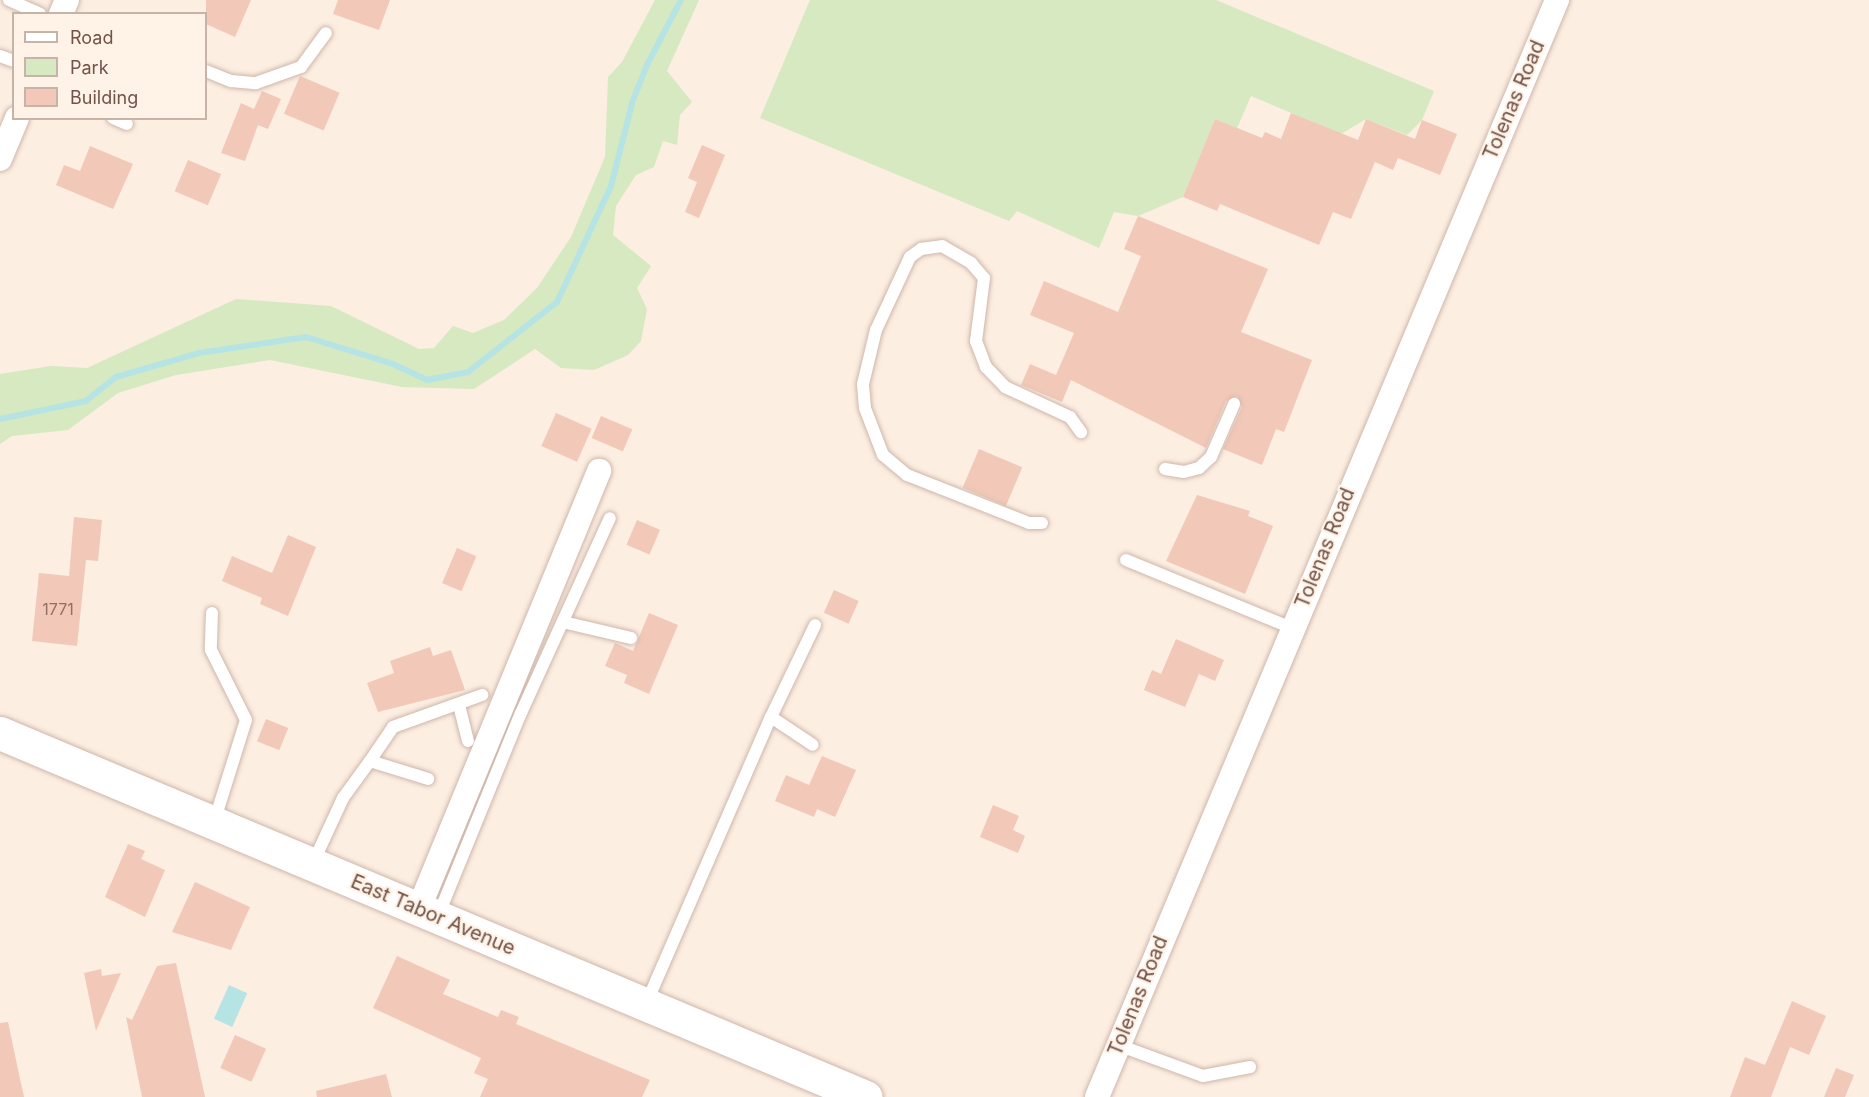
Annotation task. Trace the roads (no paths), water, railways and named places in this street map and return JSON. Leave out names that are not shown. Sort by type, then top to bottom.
[{"type":"main road","name":"East Tabor Avenue","points":[[0,733],[866,1097]]},
{"type":"street","name":"Tolenas Road","points":[[1097,1097],[1557,0]]},
{"type":"street","points":[[0,159],[16,120]]},
{"type":"street","points":[[428,913],[599,471]]},
{"type":"lane","points":[[9,0],[59,10]]},
{"type":"lane","points":[[207,71],[231,81],[256,83],[301,68],[326,33]]},
{"type":"lane","points":[[118,120],[127,124]]},
{"type":"lane","points":[[1042,524],[1029,523],[907,475],[883,455],[865,408],[863,384],[876,330],[910,257],[921,249],[942,246],[971,263],[984,278],[986,297],[976,341],[986,367],[1005,387],[1070,417],[1081,432]]},
{"type":"lane","points":[[1165,469],[1184,472],[1199,468],[1211,458],[1234,404]]},
{"type":"lane","points":[[428,913],[610,518]]},
{"type":"lane","points":[[1126,560],[1292,628]]},
{"type":"lane","points":[[212,614],[211,650],[246,720],[213,823]]},
{"type":"lane","points":[[562,622],[631,638]]},
{"type":"lane","points":[[645,1005],[771,717],[815,625]]},
{"type":"lane","points":[[312,864],[343,798],[393,727],[482,695]]},
{"type":"lane","points":[[459,705],[468,741]]},
{"type":"lane","points":[[771,717],[813,745]]},
{"type":"lane","points":[[370,761],[428,779]]},
{"type":"lane","points":[[1118,1045],[1203,1076],[1250,1068]]},
{"type":"water","points":[[229,985],[247,993],[232,1027],[214,1019]]},
{"type":"waterway","points":[[0,419],[86,401],[116,377],[199,353],[306,337],[393,364],[427,380],[468,372],[557,302],[611,186],[633,100],[648,63],[681,0]]}]
